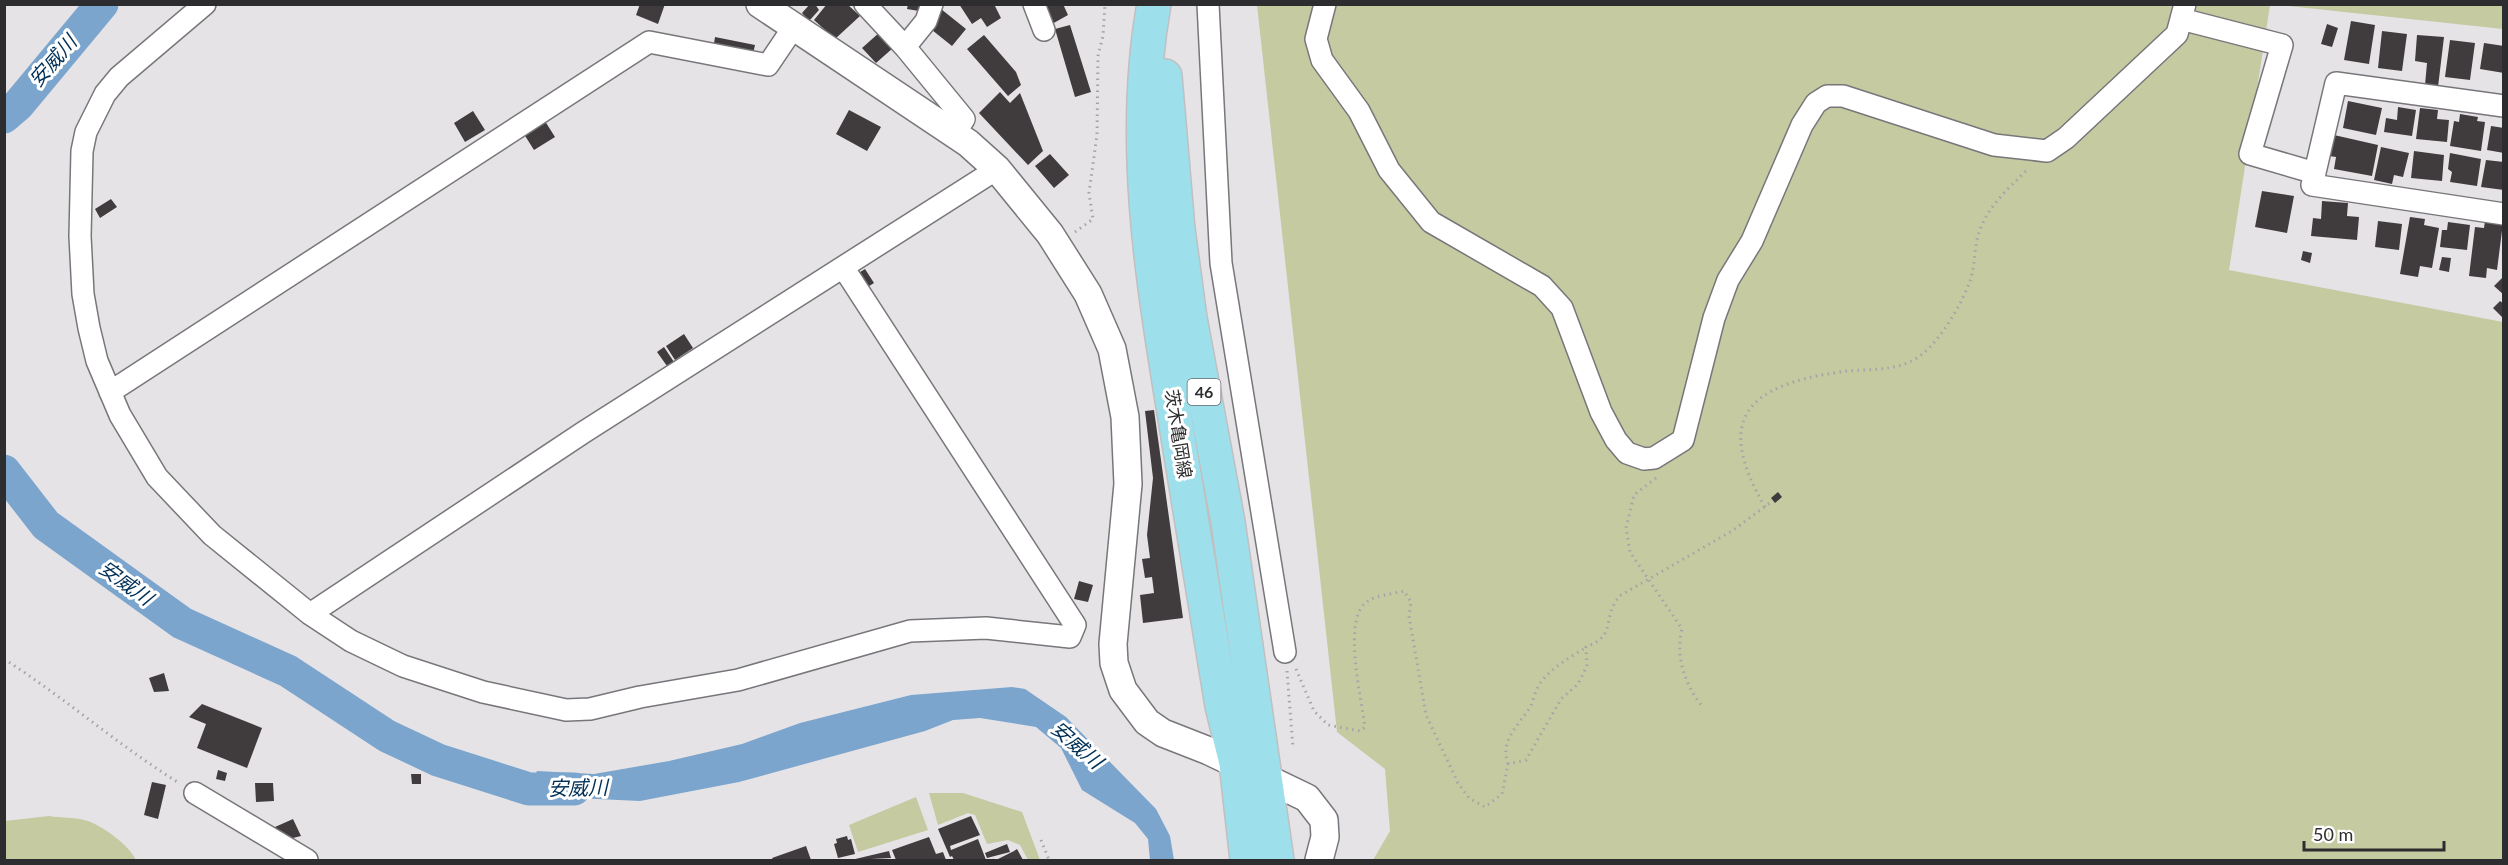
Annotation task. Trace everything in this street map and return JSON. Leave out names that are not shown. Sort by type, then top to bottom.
[{"type":"main road","name":"茨木亀岡線","points":[[1154,4],[1145,91],[1148,228],[1161,331],[1220,694],[1236,763],[1247,861]]},
{"type":"main road","name":"茨木亀岡線","points":[[1163,4],[1166,95],[1178,229],[1190,318],[1228,522],[1256,718],[1267,777],[1277,861]]},
{"type":"street","points":[[205,4],[119,77],[105,94],[86,132],[82,152],[80,236],[83,294],[98,361],[132,439],[170,492],[212,535],[310,614],[367,649],[403,666],[483,692],[566,710],[590,710],[640,697],[738,680],[910,631],[986,628],[1070,638],[1075,624],[843,267]]},
{"type":"street","points":[[760,4],[793,28],[955,133],[997,169],[1050,234],[1088,294],[1105,332],[1119,379],[1125,417],[1128,484],[1113,644],[1114,663],[1119,681],[1140,715],[1163,733],[1236,763],[1307,798],[1318,809],[1324,820],[1324,837],[1319,861]]},
{"type":"street","points":[[865,4],[905,47],[964,119],[955,133]]},
{"type":"street","points":[[905,47],[926,21],[932,4]]},
{"type":"street","points":[[1034,4],[1044,30]]},
{"type":"street","points":[[1208,4],[1221,263],[1285,652]]},
{"type":"street","points":[[1325,4],[1316,39],[1322,60],[1359,111],[1389,170],[1431,222],[1542,286],[1562,308],[1601,412],[1616,440],[1627,453],[1644,459],[1654,458],[1683,440],[1714,318],[1728,280],[1752,241],[1802,125],[1816,103],[1827,96],[1843,96],[1994,145],[2047,151],[2066,138],[2177,34],[2183,12],[2282,45],[2250,154],[2315,173]]},
{"type":"street","points":[[110,392],[649,42],[768,65],[793,28]]},
{"type":"street","points":[[2504,106],[2336,82],[2312,185],[2504,214]]},
{"type":"street","points":[[310,614],[584,432],[997,169]]},
{"type":"street","points":[[195,793],[307,861]]},
{"type":"path","points":[[1072,235],[1093,219],[1089,193],[1097,135],[1098,56],[1103,36],[1105,4]]},
{"type":"path","points":[[1764,507],[1741,454],[1740,434],[1745,417],[1758,399],[1803,380],[1842,371],[1882,371],[1908,362],[1929,348],[1943,330],[1970,280],[1978,235],[1996,200],[2047,151]]},
{"type":"path","points":[[1654,458],[1657,479],[1634,495],[1626,528],[1630,552],[1647,581],[1682,629],[1679,643],[1688,689],[1702,706]]},
{"type":"path","points":[[1293,748],[1285,652],[1291,651],[1295,658],[1296,675],[1314,711],[1328,725],[1360,730],[1365,727],[1356,675],[1355,624],[1360,608],[1368,600],[1404,591],[1411,602],[1409,615],[1426,715],[1458,783],[1469,798],[1485,807],[1502,794],[1508,764],[1506,746],[1512,730],[1530,708],[1539,686],[1558,665],[1586,647],[1599,643],[1606,635],[1613,603],[1621,595],[1732,531],[1771,502]]},
{"type":"path","points":[[1508,764],[1526,760],[1546,729],[1560,699],[1578,684],[1587,666],[1586,647]]},
{"type":"path","points":[[4,659],[39,681],[139,758],[195,793]]},
{"type":"path","points":[[1041,840],[1049,861]]},
{"type":"green space","points":[[1257,5],[2270,5],[2229,270],[2503,322],[2503,860],[1373,860],[1390,831],[1385,769],[1337,732]]},
{"type":"green space","points":[[2280,5],[2503,5],[2503,29]]},
{"type":"green space","points":[[929,793],[963,793],[1022,812],[1040,860],[1028,860],[1020,845],[1008,840],[987,844],[975,815],[968,813],[938,825]]},
{"type":"green space","points":[[916,797],[928,830],[858,852],[849,825]]},
{"type":"green space","points":[[49,816],[79,819],[94,824],[122,843],[136,860],[5,860],[5,821]]},
{"type":"water","points":[[1012,687],[1025,689],[1066,717],[1156,809],[1170,836],[1174,860],[1150,860],[1148,839],[1135,823],[1082,790],[1061,748],[1036,727],[980,718],[953,720],[925,731],[739,782],[640,801],[533,796],[529,789],[537,771],[594,774],[669,761],[742,744],[800,723],[911,695]]},
{"type":"building","points":[[640,4],[665,4],[658,24],[636,15]]},
{"type":"building","points":[[810,4],[815,4],[819,10],[809,21],[802,13]]},
{"type":"building","points":[[827,4],[847,4],[860,16],[835,39],[814,20]]},
{"type":"building","points":[[908,4],[926,4],[925,12],[907,9]]},
{"type":"building","points":[[959,4],[994,4],[1001,18],[987,27],[981,18],[972,24]]},
{"type":"building","points":[[1042,4],[1063,4],[1068,15],[1052,24]]},
{"type":"building","points":[[941,9],[966,29],[952,46],[927,26]]},
{"type":"building","points":[[2351,21],[2375,25],[2369,64],[2344,60]]},
{"type":"building","points":[[2327,24],[2338,28],[2332,47],[2321,44]]},
{"type":"building","points":[[1070,25],[1091,92],[1075,97],[1055,29]]},
{"type":"building","points":[[2382,31],[2407,34],[2402,71],[2378,68]]},
{"type":"building","points":[[880,32],[893,48],[876,63],[862,48]]},
{"type":"building","points":[[984,35],[1016,72],[1021,85],[1008,96],[967,49]]},
{"type":"building","points":[[2417,35],[2444,37],[2438,87],[2425,85],[2427,63],[2415,61]]},
{"type":"building","points":[[715,37],[755,45],[752,58],[713,50]]},
{"type":"building","points":[[2450,40],[2475,43],[2470,80],[2445,77]]},
{"type":"building","points":[[2484,43],[2504,46],[2504,73],[2480,69]]},
{"type":"building","points":[[1000,92],[1010,103],[1020,93],[1043,151],[1028,165],[979,113]]},
{"type":"building","points":[[2348,101],[2382,108],[2376,135],[2343,128]]},
{"type":"building","points":[[2398,107],[2416,110],[2412,136],[2384,132],[2386,118],[2397,120]]},
{"type":"building","points":[[2420,108],[2438,110],[2437,119],[2449,120],[2447,142],[2416,139]]},
{"type":"building","points":[[849,110],[881,127],[867,151],[836,134]]},
{"type":"building","points":[[473,111],[485,130],[465,142],[454,123]]},
{"type":"building","points":[[2460,114],[2478,117],[2477,121],[2485,122],[2481,151],[2450,146],[2454,121],[2459,122]]},
{"type":"building","points":[[543,118],[555,137],[534,150],[522,131]]},
{"type":"building","points":[[2491,126],[2504,128],[2504,153],[2487,150]]},
{"type":"building","points":[[2334,135],[2378,145],[2372,176],[2334,169],[2336,157],[2329,156]]},
{"type":"building","points":[[2381,147],[2409,153],[2403,177],[2394,175],[2392,184],[2374,180]]},
{"type":"building","points":[[2414,151],[2444,155],[2442,181],[2411,178]]},
{"type":"building","points":[[2450,153],[2481,159],[2477,186],[2450,182],[2452,172],[2448,169]]},
{"type":"building","points":[[1050,154],[1069,175],[1054,188],[1035,166]]},
{"type":"building","points":[[2486,160],[2504,162],[2504,190],[2481,187]]},
{"type":"building","points":[[2262,191],[2294,196],[2287,233],[2255,227]]},
{"type":"building","points":[[111,199],[117,207],[100,218],[95,209]]},
{"type":"building","points":[[2322,201],[2348,203],[2347,216],[2359,217],[2357,240],[2311,236],[2313,218],[2321,219]]},
{"type":"building","points":[[2410,217],[2425,219],[2424,225],[2439,228],[2432,268],[2420,266],[2418,277],[2400,274]]},
{"type":"building","points":[[2378,221],[2402,224],[2399,250],[2375,247]]},
{"type":"building","points":[[2485,221],[2503,223],[2497,270],[2487,268],[2486,278],[2469,276],[2475,227],[2484,228]]},
{"type":"building","points":[[2448,222],[2470,225],[2467,250],[2440,247],[2442,230],[2447,230]]},
{"type":"building","points":[[2303,251],[2312,253],[2310,263],[2301,260]]},
{"type":"building","points":[[2442,257],[2451,258],[2449,272],[2439,270]]},
{"type":"building","points":[[865,269],[874,283],[866,288],[857,274]]},
{"type":"building","points":[[2504,276],[2504,295],[2494,286]]},
{"type":"building","points":[[2500,301],[2504,304],[2504,319],[2493,308]]},
{"type":"building","points":[[684,334],[693,348],[675,360],[666,346]]},
{"type":"building","points":[[664,347],[674,362],[667,366],[657,352]]},
{"type":"building","points":[[1154,410],[1183,618],[1143,623],[1140,595],[1154,593],[1152,577],[1145,578],[1142,559],[1150,558],[1147,535],[1153,478],[1145,411]]},
{"type":"building","points":[[1778,492],[1782,497],[1775,503],[1771,498]]},
{"type":"building","points":[[1079,581],[1093,585],[1088,602],[1074,599]]},
{"type":"building","points":[[164,673],[169,691],[154,692],[149,678]]},
{"type":"building","points":[[202,704],[262,728],[247,768],[197,748],[206,724],[189,717]]},
{"type":"building","points":[[218,770],[227,773],[225,781],[216,779]]},
{"type":"building","points":[[411,774],[421,774],[421,784],[412,784]]},
{"type":"building","points":[[152,782],[166,785],[158,819],[144,815]]},
{"type":"building","points":[[255,783],[273,783],[274,801],[256,802]]},
{"type":"building","points":[[971,816],[980,835],[950,846],[951,850],[978,839],[986,860],[954,860],[952,856],[950,857],[938,829]]},
{"type":"building","points":[[293,819],[301,836],[281,841],[275,827]]},
{"type":"building","points":[[847,836],[848,840],[851,839],[855,854],[838,858],[834,844],[837,843],[836,839]]},
{"type":"building","points":[[929,837],[936,854],[943,852],[946,860],[896,860],[892,850]]},
{"type":"building","points":[[1007,844],[1010,852],[987,858],[985,853]]},
{"type":"building","points":[[806,846],[811,860],[773,860],[772,858]]},
{"type":"building","points":[[1017,849],[1023,860],[996,860],[1014,851]]},
{"type":"building","points":[[889,851],[891,858],[851,860]]},
{"type":"waterway","name":"安威川","points":[[4,117],[18,105],[102,4]]},
{"type":"waterway","name":"安威川","points":[[4,471],[46,525],[182,623],[288,671],[387,736],[438,760],[529,789],[574,789]]}]
